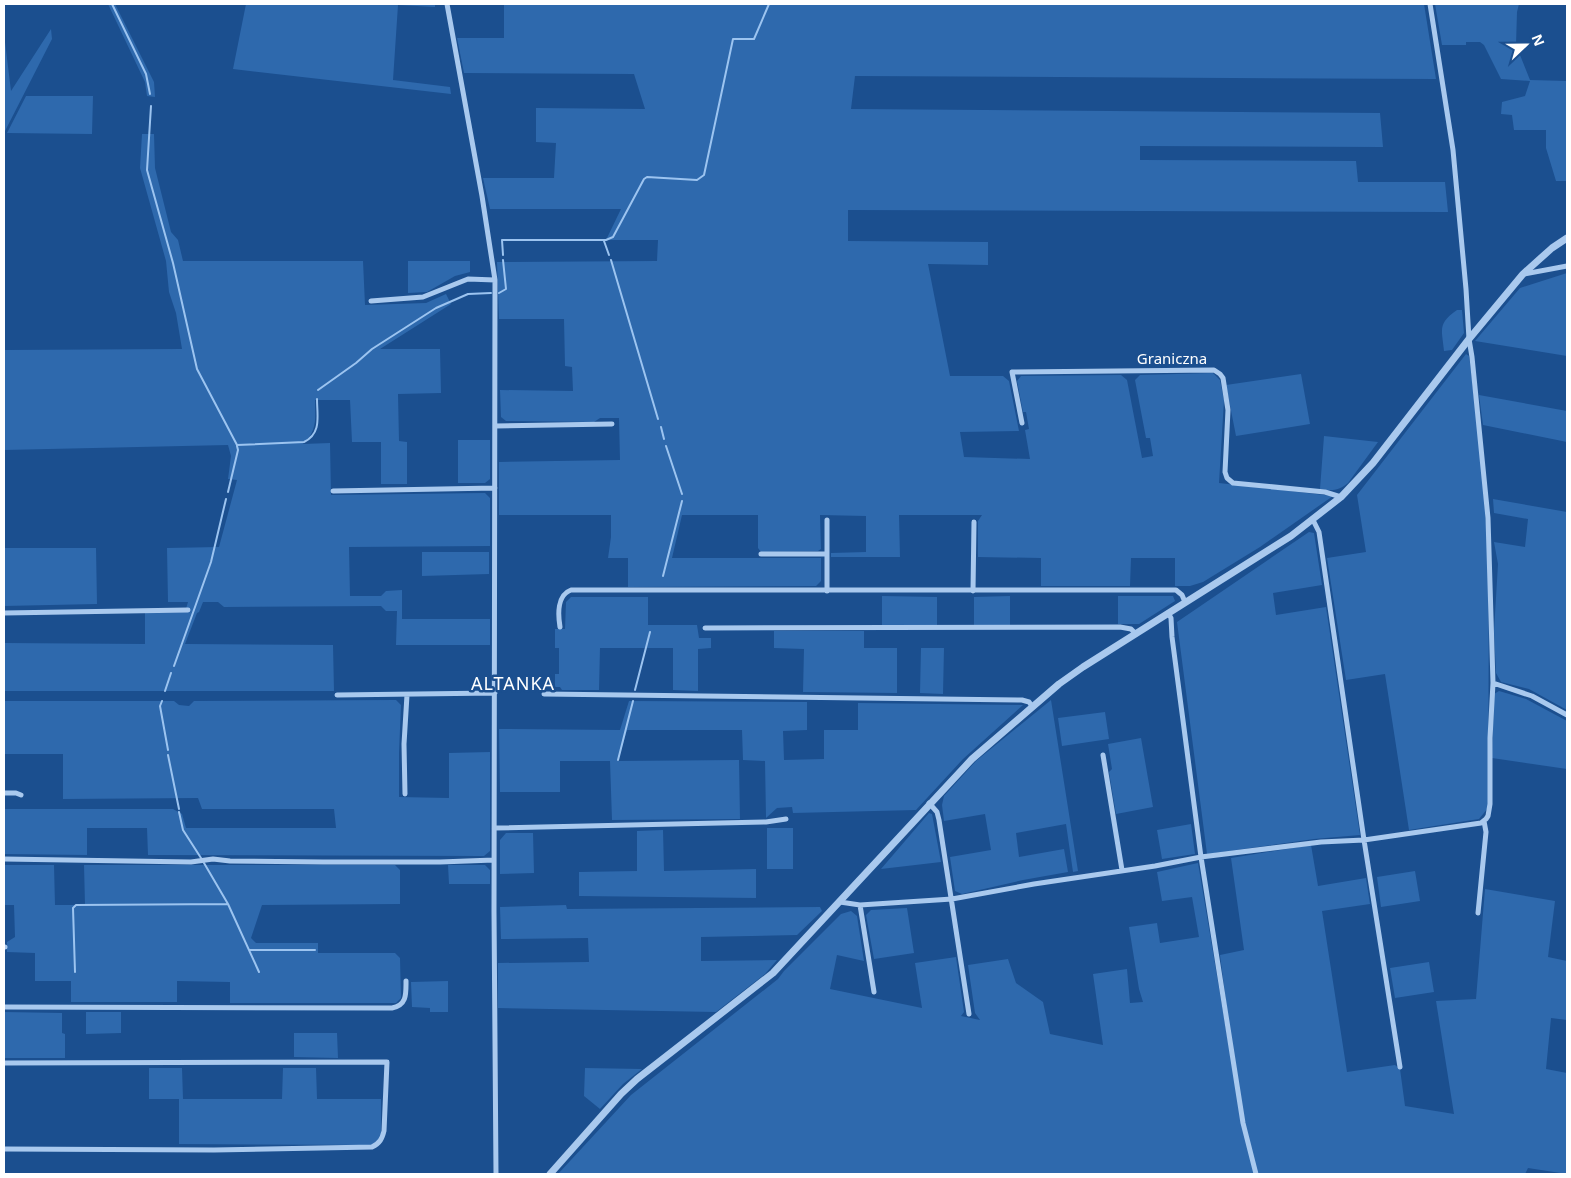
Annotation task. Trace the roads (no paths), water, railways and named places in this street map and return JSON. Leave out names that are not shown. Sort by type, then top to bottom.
[{"type":"street","points":[[447,4],[484,204],[495,280],[494,860],[496,1174]]},
{"type":"street","points":[[840,902],[860,905],[952,900],[1009,888],[1201,857],[1321,842],[1364,840],[1469,825],[1484,821],[1488,816],[1490,804],[1490,738],[1493,683],[1488,518],[1452,150],[1430,4]]},
{"type":"street","points":[[550,1174],[621,1094],[637,1079],[768,977],[840,902],[929,803],[972,759],[1032,706],[1059,684],[1291,536],[1341,496],[1373,462],[1469,339],[1523,274],[1552,248],[1567,238]]},
{"type":"street","points":[[1523,274],[1567,266]]},
{"type":"street","points":[[371,300],[423,297],[468,278],[495,280]]},
{"type":"street","name":"Graniczna","points":[[1022,422],[1012,372],[1214,370],[1223,378],[1228,410],[1225,472],[1230,481],[1233,483],[1325,492],[1341,496]]},
{"type":"street","points":[[495,426],[612,424]]},
{"type":"street","points":[[333,491],[495,488]]},
{"type":"street","points":[[827,520],[827,591]]},
{"type":"street","points":[[1313,520],[1317,525],[1320,541],[1400,1067]]},
{"type":"street","points":[[974,522],[974,591]]},
{"type":"street","points":[[762,554],[827,554]]},
{"type":"street","points":[[560,627],[562,598],[567,591],[571,590],[1176,590],[1182,595],[1185,602]]},
{"type":"street","points":[[4,613],[188,610]]},
{"type":"street","points":[[1168,613],[1171,618],[1201,857],[1243,1122],[1256,1174]]},
{"type":"street","points":[[705,628],[1120,627],[1131,629],[1136,634]]},
{"type":"street","points":[[1493,683],[1532,696],[1567,715]]},
{"type":"street","points":[[337,695],[495,693]]},
{"type":"street","points":[[544,694],[1022,700],[1029,702],[1032,706]]},
{"type":"street","points":[[404,794],[404,744],[407,695]]},
{"type":"street","points":[[1103,755],[1122,870]]},
{"type":"street","points":[[4,793],[21,795]]},
{"type":"street","points":[[929,803],[935,808],[939,820],[969,1014]]},
{"type":"street","points":[[494,828],[766,822],[786,819]]},
{"type":"street","points":[[1478,913],[1486,832],[1484,821]]},
{"type":"street","points":[[4,859],[190,862],[213,859],[230,861],[323,862],[494,860]]},
{"type":"street","points":[[860,905],[874,992]]},
{"type":"street","points":[[4,1007],[392,1008],[400,1006],[405,999],[406,981]]},
{"type":"street","points":[[4,1063],[386,1062],[384,1131],[382,1140],[372,1147],[214,1150],[4,1149]]},
{"type":"waterway","points":[[112,4],[146,74],[150,94]]},
{"type":"waterway","points":[[503,255],[502,240],[606,240],[613,237],[644,179],[647,177],[697,180],[704,175],[733,39],[754,39],[769,4]]},
{"type":"waterway","points":[[151,106],[147,170],[173,263],[197,369],[237,445],[304,442],[314,434],[316,429],[318,418],[317,399]]},
{"type":"waterway","points":[[604,241],[609,255]]},
{"type":"waterway","points":[[499,293],[506,289],[503,260]]},
{"type":"waterway","points":[[611,260],[658,419]]},
{"type":"waterway","points":[[318,390],[372,349],[436,308],[468,294],[491,293]]},
{"type":"waterway","points":[[661,427],[664,439]]},
{"type":"waterway","points":[[228,492],[238,450],[237,446]]},
{"type":"waterway","points":[[666,446],[682,494]]},
{"type":"waterway","points":[[174,666],[211,562],[226,499]]},
{"type":"waterway","points":[[663,576],[682,501]]},
{"type":"waterway","points":[[635,690],[650,632]]},
{"type":"waterway","points":[[165,691],[171,673]]},
{"type":"waterway","points":[[162,701],[160,706],[168,750]]},
{"type":"waterway","points":[[618,760],[633,701]]},
{"type":"waterway","points":[[168,755],[179,809]]},
{"type":"waterway","points":[[179,812],[183,830],[201,858]]},
{"type":"waterway","points":[[204,863],[228,904],[259,972]]},
{"type":"waterway","points":[[75,972],[73,908],[76,905],[228,904]]},
{"type":"waterway","points":[[250,950],[315,950]]},
{"type":"district","name":"ALTANKA","points":[[513,683]]}]
